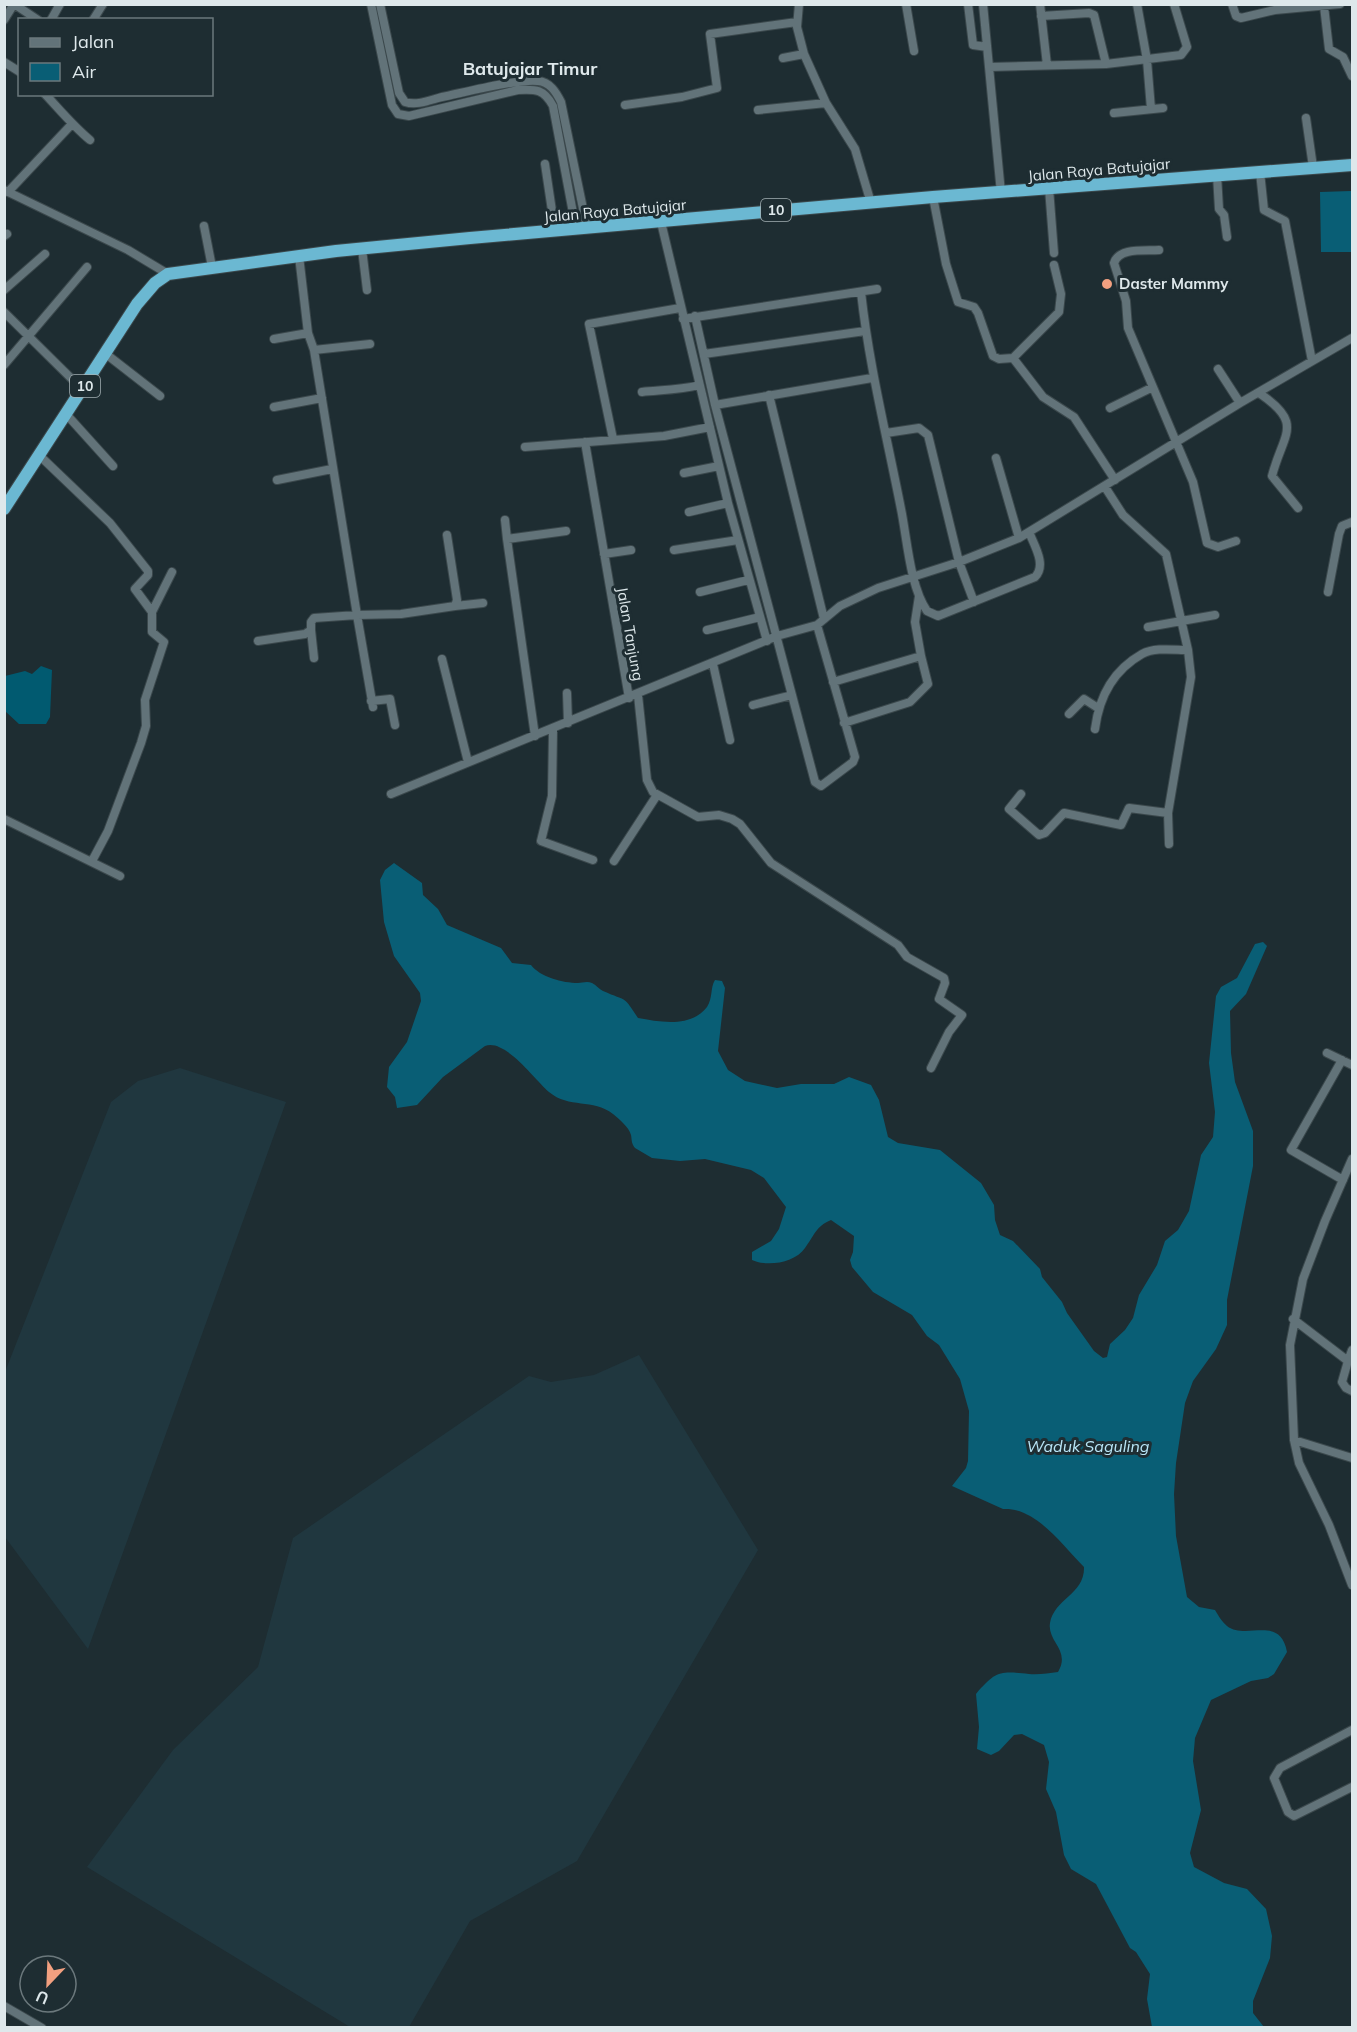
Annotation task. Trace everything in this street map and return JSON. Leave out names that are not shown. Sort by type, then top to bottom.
[{"type":"highway","name":"Jalan Raya Batujajar","points":[[171,273],[362,249],[871,202],[1353,165]]},
{"type":"highway","name":"10","points":[[4,509],[137,304],[155,283],[171,273]]},
{"type":"street","points":[[52,18],[60,4]]},
{"type":"street","points":[[94,18],[103,4]]},
{"type":"street","points":[[370,4],[392,105],[399,114],[409,116],[518,90],[535,89],[547,94],[553,106],[582,229]]},
{"type":"street","points":[[380,4],[399,93],[405,102],[419,103],[476,89],[536,80],[549,85],[556,92],[561,102],[582,229]]},
{"type":"street","points":[[799,4],[797,22],[804,54],[826,103],[855,149],[871,202]]},
{"type":"street","points":[[906,4],[914,51]]},
{"type":"street","points":[[968,4],[973,45],[987,47]]},
{"type":"street","points":[[983,4],[1001,193]]},
{"type":"street","points":[[1040,4],[1047,65]]},
{"type":"street","points":[[1137,4],[1148,60],[1151,109]]},
{"type":"street","points":[[989,67],[1106,64],[1181,55],[1185,52],[1186,47],[1174,4]]},
{"type":"street","points":[[1232,4],[1236,16],[1241,18],[1275,7],[1340,4]]},
{"type":"street","points":[[4,20],[14,5],[35,18]]},
{"type":"street","points":[[1324,6],[1329,49],[1343,57],[1353,76]]},
{"type":"street","points":[[1041,16],[1089,13],[1094,15],[1106,64]]},
{"type":"street","points":[[625,105],[682,97],[717,88],[710,34],[797,22]]},
{"type":"street","points":[[783,58],[804,54]]},
{"type":"street","points":[[4,62],[18,68]]},
{"type":"street","points":[[47,96],[71,125],[90,140]]},
{"type":"street","points":[[758,110],[826,103]]},
{"type":"street","points":[[1114,113],[1163,108]]},
{"type":"street","points":[[1306,118],[1313,167]]},
{"type":"street","points":[[71,125],[6,191],[171,273]]},
{"type":"street","points":[[545,165],[555,231]]},
{"type":"street","points":[[1260,172],[1264,210],[1285,221],[1312,361]]},
{"type":"street","points":[[1217,175],[1219,209],[1224,215],[1227,237]]},
{"type":"street","points":[[1049,189],[1054,253]]},
{"type":"street","points":[[933,197],[946,264],[958,302],[974,308],[978,313],[993,356],[999,359],[1013,358],[1059,312],[1062,294],[1054,265]]},
{"type":"street","points":[[660,222],[728,503],[748,580],[767,640]]},
{"type":"street","points":[[204,226],[206,268]]},
{"type":"street","points":[[362,249],[367,290]]},
{"type":"street","points":[[1159,250],[1122,253],[1117,255],[1114,262],[1126,301],[1128,328],[1151,388],[1177,441],[1193,482],[1207,543],[1218,547],[1236,542]]},
{"type":"street","points":[[4,290],[45,254]]},
{"type":"street","points":[[299,256],[308,333],[314,350],[372,704],[390,699],[395,725]]},
{"type":"street","points":[[4,365],[87,267]]},
{"type":"street","points":[[683,319],[877,289]]},
{"type":"street","points":[[861,292],[872,378],[886,433],[914,576],[922,605],[934,616],[1038,575],[1041,565],[1029,532]]},
{"type":"street","points":[[613,439],[591,340],[590,323],[627,319],[680,308]]},
{"type":"street","points":[[4,312],[83,390]]},
{"type":"street","points":[[695,316],[715,405],[815,782],[819,786],[824,786],[855,760],[817,625]]},
{"type":"street","points":[[704,354],[865,331]]},
{"type":"street","points":[[274,339],[308,333]]},
{"type":"street","points":[[391,794],[553,730],[777,636],[817,625],[840,606],[857,596],[958,562],[1019,538],[1240,403],[1353,338]]},
{"type":"street","points":[[314,350],[370,344]]},
{"type":"street","points":[[106,354],[160,396]]},
{"type":"street","points":[[1013,358],[1043,397],[1078,423],[1115,480]]},
{"type":"street","points":[[1218,369],[1240,403]]},
{"type":"street","points":[[715,405],[872,378]]},
{"type":"street","points":[[642,392],[668,388],[684,389],[699,385]]},
{"type":"street","points":[[1110,408],[1151,388]]},
{"type":"street","points":[[1259,393],[1273,403],[1286,417],[1287,434],[1272,476],[1298,508]]},
{"type":"street","points":[[769,395],[824,619]]},
{"type":"street","points":[[273,407],[322,398]]},
{"type":"street","points":[[67,415],[113,466]]},
{"type":"street","points":[[525,447],[664,436],[710,427]]},
{"type":"street","points":[[886,433],[919,428],[928,435],[958,562],[974,602]]},
{"type":"street","name":"Jalan Tanjung","points":[[585,442],[606,575],[629,698]]},
{"type":"street","points":[[40,456],[110,523],[147,571],[148,575],[135,589],[152,612]]},
{"type":"street","points":[[996,458],[1019,538]]},
{"type":"street","points":[[684,473],[719,466]]},
{"type":"street","points":[[277,480],[332,470]]},
{"type":"street","points":[[1105,487],[1123,515],[1166,554],[1188,650],[1191,677],[1168,813],[1169,844]]},
{"type":"street","points":[[688,512],[728,503]]},
{"type":"street","points":[[505,520],[535,736]]},
{"type":"street","points":[[1328,592],[1339,534],[1342,526],[1353,522]]},
{"type":"street","points":[[507,539],[566,531]]},
{"type":"street","points":[[447,535],[457,600],[455,606]]},
{"type":"street","points":[[674,550],[738,540]]},
{"type":"street","points":[[604,554],[631,550]]},
{"type":"street","points":[[92,861],[108,831],[146,726],[145,700],[151,676],[165,642],[152,632],[152,612],[172,572]]},
{"type":"street","points":[[700,592],[748,580]]},
{"type":"street","points":[[844,723],[915,699],[928,684],[915,622],[919,594]]},
{"type":"street","points":[[314,658],[311,622],[314,618],[401,614],[483,603]]},
{"type":"street","points":[[1148,627],[1215,615]]},
{"type":"street","points":[[706,630],[760,616]]},
{"type":"street","points":[[258,641],[305,634],[311,630]]},
{"type":"street","points":[[1095,729],[1100,698],[1115,675],[1142,654],[1159,650],[1188,650]]},
{"type":"street","points":[[833,682],[921,656]]},
{"type":"street","points":[[442,659],[468,762]]},
{"type":"street","points":[[713,664],[730,740]]},
{"type":"street","points":[[567,693],[568,723]]},
{"type":"street","points":[[638,695],[647,780],[657,795],[698,817],[719,815],[740,824],[771,863],[898,945],[907,957],[944,978],[945,984],[939,999],[962,1015],[949,1032],[931,1068]]},
{"type":"street","points":[[753,705],[792,695]]},
{"type":"street","points":[[1069,714],[1083,699],[1098,708]]},
{"type":"street","points":[[553,730],[552,796],[541,841],[593,860]]},
{"type":"street","points":[[1021,794],[1009,808],[1039,835],[1045,833],[1064,813],[1121,825],[1129,808],[1168,813]]},
{"type":"street","points":[[614,861],[657,795]]},
{"type":"street","points":[[4,819],[120,876]]},
{"type":"street","points":[[1327,1053],[1353,1065]]},
{"type":"street","points":[[1342,1060],[1291,1150],[1343,1180]]},
{"type":"street","points":[[1353,1159],[1307,1269],[1293,1319],[1290,1345],[1294,1440],[1299,1463],[1329,1525],[1353,1586]]},
{"type":"street","points":[[1293,1319],[1348,1361]]},
{"type":"street","points":[[1353,1350],[1342,1382],[1346,1388],[1353,1391]]},
{"type":"street","points":[[1294,1440],[1353,1458]]},
{"type":"street","points":[[1353,1730],[1280,1768],[1274,1778],[1288,1812],[1294,1816],[1353,1787]]},
{"type":"street","points":[[4,2006],[42,2028]]},
{"type":"shaded area","points":[[41,666],[52,670],[50,717],[46,724],[19,724],[5,711],[5,676],[25,671],[32,674]]},
{"type":"shaded area","points":[[180,1068],[286,1102],[88,1649],[5,1537],[5,1372],[111,1102],[138,1081]]},
{"type":"shaded area","points":[[639,1355],[758,1550],[577,1861],[470,1921],[409,2027],[350,2027],[87,1867],[173,1750],[258,1667],[293,1538],[529,1376],[551,1382],[594,1375]]},
{"type":"water","points":[[1351,191],[1352,252],[1321,252],[1320,192]]},
{"type":"water","name":"Waduk Saguling","points":[[394,863],[422,883],[423,895],[438,909],[447,925],[501,948],[512,963],[531,965],[540,973],[559,980],[572,983],[592,983],[603,991],[624,1000],[638,1018],[675,1022],[693,1018],[707,1007],[715,980],[722,981],[725,988],[718,1051],[728,1070],[745,1081],[777,1088],[801,1084],[834,1084],[849,1077],[871,1085],[879,1100],[888,1137],[898,1143],[940,1150],[981,1183],[994,1205],[995,1220],[1000,1235],[1013,1241],[1040,1269],[1042,1277],[1062,1302],[1067,1313],[1094,1351],[1103,1358],[1107,1357],[1110,1344],[1125,1330],[1133,1318],[1139,1295],[1157,1265],[1165,1241],[1178,1230],[1189,1211],[1201,1155],[1213,1137],[1215,1112],[1209,1063],[1216,996],[1221,987],[1237,978],[1255,944],[1263,942],[1267,946],[1246,994],[1230,1011],[1231,1053],[1235,1082],[1253,1131],[1253,1166],[1227,1300],[1227,1325],[1216,1349],[1193,1381],[1185,1403],[1174,1494],[1176,1536],[1187,1597],[1199,1607],[1215,1610],[1227,1626],[1235,1630],[1262,1630],[1277,1634],[1283,1641],[1287,1652],[1274,1674],[1268,1678],[1251,1681],[1211,1700],[1195,1738],[1193,1761],[1201,1810],[1190,1853],[1194,1867],[1224,1883],[1247,1889],[1266,1909],[1272,1936],[1270,1958],[1253,2001],[1253,2013],[1264,2027],[1152,2027],[1147,1999],[1150,1974],[1136,1952],[1130,1948],[1096,1884],[1071,1869],[1064,1855],[1056,1812],[1046,1789],[1049,1762],[1044,1745],[1022,1734],[1014,1735],[999,1751],[991,1755],[977,1749],[979,1727],[976,1694],[988,1681],[1004,1673],[1058,1672],[1062,1658],[1052,1636],[1050,1623],[1057,1608],[1080,1584],[1084,1567],[1048,1529],[1026,1514],[1003,1509],[952,1486],[966,1468],[968,1461],[969,1411],[960,1379],[939,1345],[927,1336],[912,1315],[873,1292],[852,1267],[850,1260],[854,1236],[831,1220],[819,1228],[805,1248],[795,1257],[773,1263],[752,1260],[752,1252],[771,1241],[779,1229],[786,1207],[764,1178],[751,1170],[705,1159],[680,1161],[652,1158],[635,1148],[628,1129],[613,1114],[597,1106],[557,1097],[501,1048],[493,1045],[485,1046],[443,1077],[417,1105],[397,1108],[395,1097],[387,1087],[389,1067],[407,1042],[421,1001],[420,993],[394,956],[384,922],[380,880],[385,870]]},
{"type":"place","name":"Daster Mammy","points":[[1107,284]]},
{"type":"district","name":"Batujajar Timur","points":[[530,69]]}]
